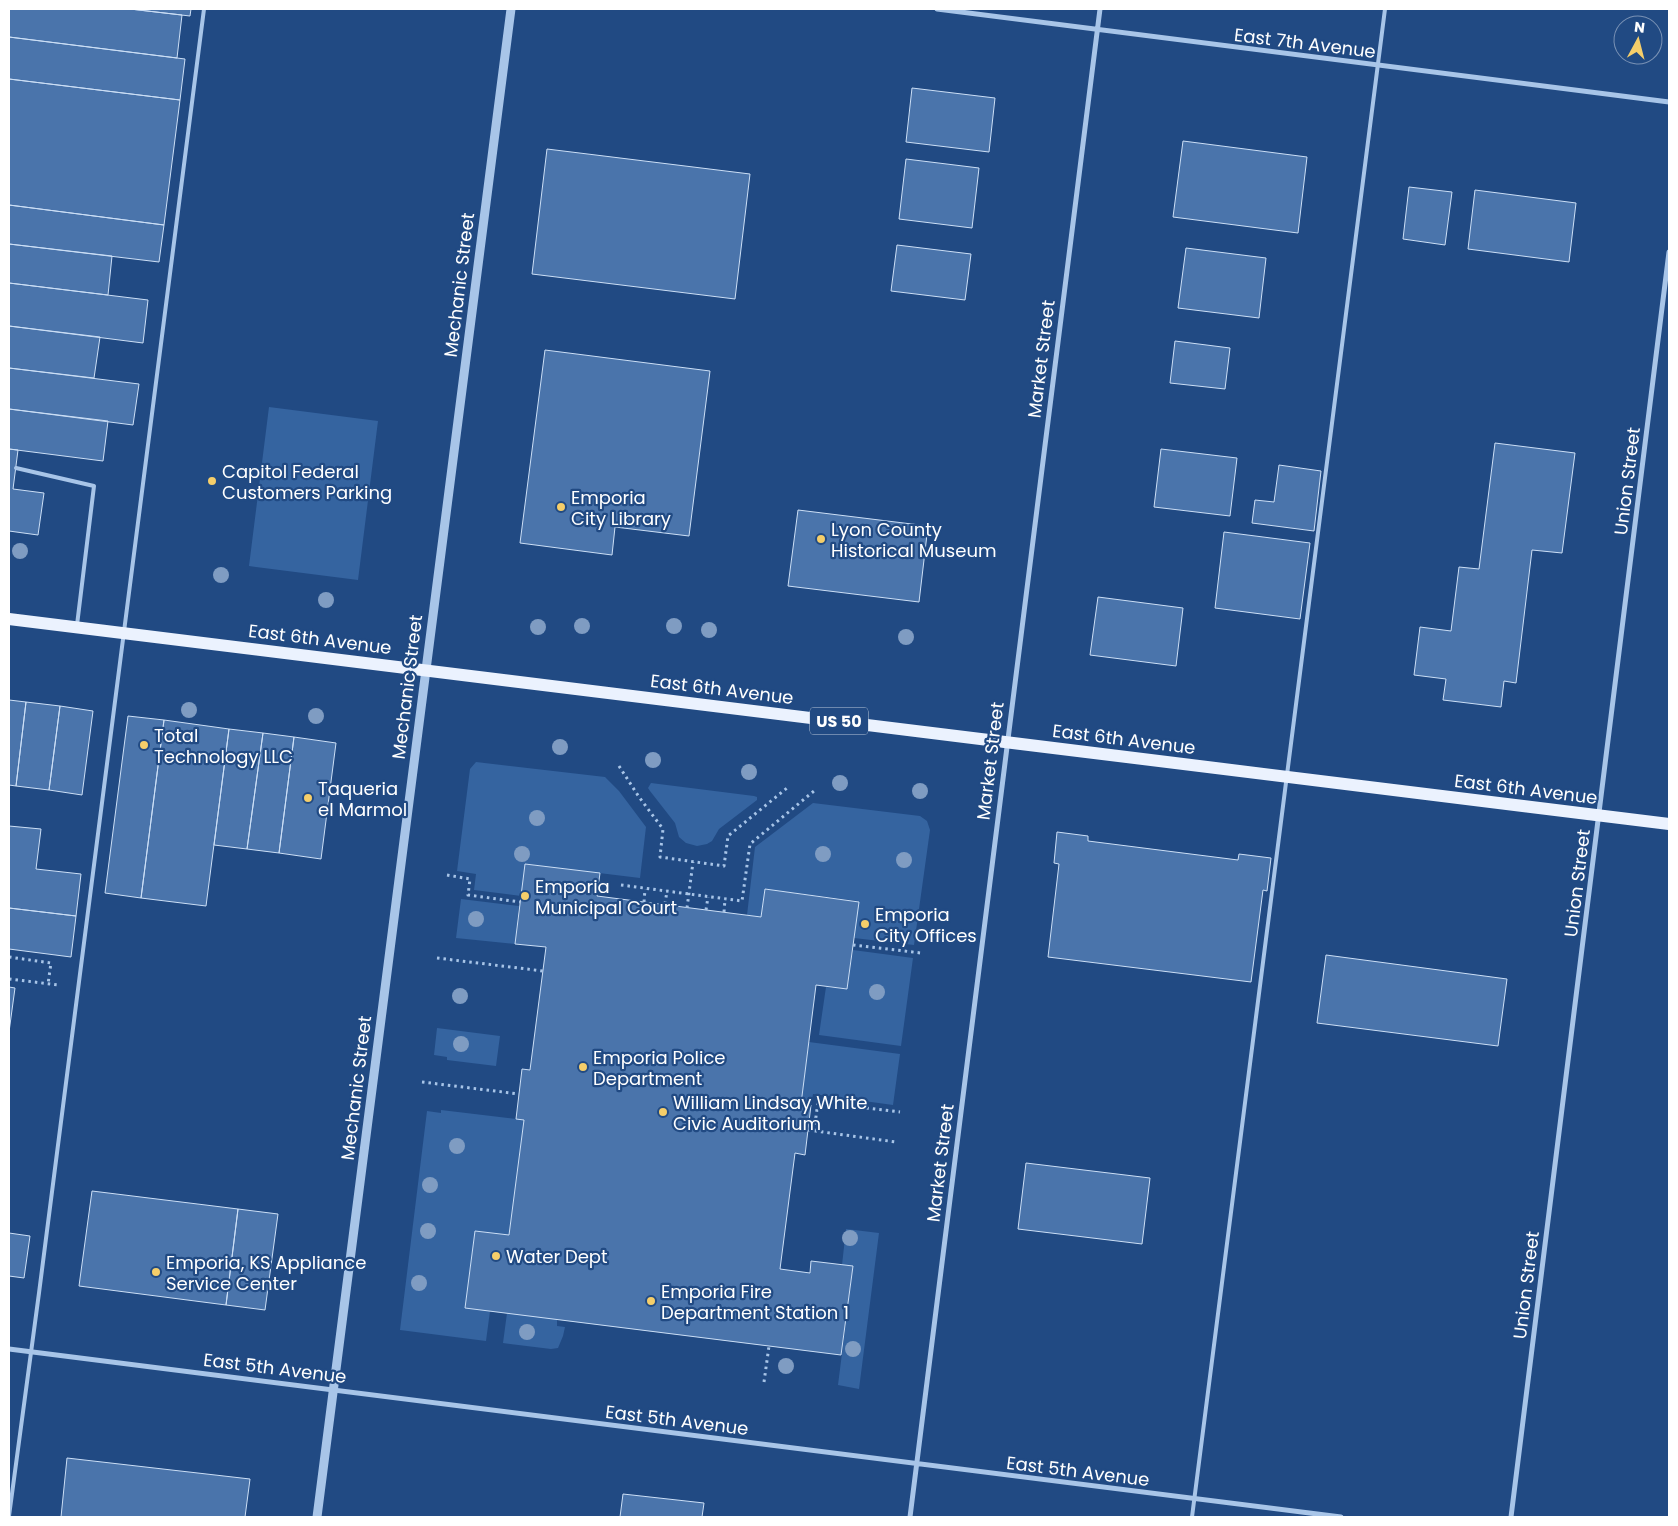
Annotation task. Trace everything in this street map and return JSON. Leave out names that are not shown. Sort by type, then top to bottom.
[{"type":"main road","name":"East 6th Avenue","points":[[9,618],[1669,824]]},
{"type":"street","name":"Mechanic Street","points":[[317,1517],[511,9]]},
{"type":"street","name":"East 7th Avenue","points":[[937,9],[1669,102]]},
{"type":"street","name":"Market Street","points":[[910,1517],[1100,9]]},
{"type":"street","name":"Union Street","points":[[1511,1517],[1669,252]]},
{"type":"street","name":"East 5th Avenue","points":[[9,1349],[1341,1517]]},
{"type":"lane","points":[[9,1516],[32,1352],[204,9]]},
{"type":"lane","points":[[1192,1517],[1385,9]]},
{"type":"lane","points":[[16,468],[94,486],[76,627]]},
{"type":"path","points":[[619,766],[663,829],[660,857],[693,862],[724,866],[728,836],[787,788]]},
{"type":"path","points":[[621,885],[742,901],[750,844],[814,791]]},
{"type":"path","points":[[687,908],[693,862]]},
{"type":"path","points":[[447,875],[470,878],[468,895],[520,902]]},
{"type":"path","points":[[644,902],[645,889]]},
{"type":"path","points":[[665,904],[667,891]]},
{"type":"path","points":[[706,910],[708,897]]},
{"type":"path","points":[[724,912],[725,899]]},
{"type":"path","points":[[853,945],[921,953]]},
{"type":"path","points":[[9,957],[51,963],[48,984]]},
{"type":"path","points":[[437,958],[543,971]]},
{"type":"path","points":[[9,979],[60,986]]},
{"type":"path","points":[[422,1082],[518,1094]]},
{"type":"path","points":[[814,1131],[818,1102],[900,1112]]},
{"type":"path","points":[[808,1130],[896,1142]]},
{"type":"path","points":[[764,1382],[769,1346]]},
{"type":"shaded area","points":[[269,407],[378,421],[358,580],[249,566]]},
{"type":"shaded area","points":[[476,762],[605,777],[619,791],[646,827],[640,878],[525,864],[521,896],[474,890],[476,874],[457,871],[470,769]]},
{"type":"shaded area","points":[[651,783],[754,796],[757,797],[757,800],[719,829],[712,841],[697,846],[686,843],[679,837],[675,823],[648,788]]},
{"type":"shaded area","points":[[813,803],[920,816],[927,821],[930,830],[914,945],[854,938],[858,901],[765,889],[761,917],[747,915],[755,847]]},
{"type":"shaded area","points":[[461,899],[519,906],[515,944],[456,938]]},
{"type":"shaded area","points":[[853,950],[913,958],[901,1046],[819,1035],[826,987],[847,989]]},
{"type":"shaded area","points":[[437,1028],[500,1036],[496,1066],[447,1060],[447,1057],[434,1055]]},
{"type":"shaded area","points":[[809,1042],[900,1054],[893,1105],[813,1094],[811,1105],[801,1104]]},
{"type":"shaded area","points":[[441,1110],[524,1120],[509,1235],[475,1231],[465,1308],[490,1311],[486,1341],[400,1330],[427,1111],[441,1113]]},
{"type":"shaded area","points":[[846,1229],[879,1233],[859,1389],[838,1385],[853,1266],[842,1265]]},
{"type":"shaded area","points":[[507,1313],[557,1319],[557,1326],[565,1327],[558,1348],[551,1349],[503,1343]]},
{"type":"building","points":[[9,9],[130,9],[182,15],[177,58],[9,37]]},
{"type":"building","points":[[130,9],[191,9],[190,16]]},
{"type":"building","points":[[9,37],[185,59],[180,100],[9,79]]},
{"type":"building","points":[[9,79],[180,100],[164,225],[9,205]]},
{"type":"building","points":[[912,88],[995,98],[989,152],[906,142]]},
{"type":"building","points":[[1183,141],[1307,157],[1298,233],[1173,217]]},
{"type":"building","points":[[547,149],[750,174],[735,299],[532,274]]},
{"type":"building","points":[[906,159],[979,168],[972,228],[899,219]]},
{"type":"building","points":[[1409,187],[1452,192],[1445,245],[1403,239]]},
{"type":"building","points":[[1475,190],[1576,203],[1569,262],[1468,249]]},
{"type":"building","points":[[9,205],[164,225],[159,262],[9,244]]},
{"type":"building","points":[[9,244],[112,256],[108,295],[9,283]]},
{"type":"building","points":[[897,245],[971,254],[965,300],[891,291]]},
{"type":"building","points":[[1186,248],[1266,258],[1259,318],[1178,308]]},
{"type":"building","points":[[9,283],[148,300],[143,343],[9,326]]},
{"type":"building","points":[[9,326],[100,337],[94,378],[9,368]]},
{"type":"building","points":[[1175,341],[1230,348],[1225,389],[1170,383]]},
{"type":"building","points":[[545,350],[710,371],[689,536],[615,527],[612,555],[520,543]]},
{"type":"building","points":[[9,368],[139,384],[133,425],[9,409]]},
{"type":"building","points":[[9,409],[108,421],[103,461],[9,449]]},
{"type":"building","points":[[1495,443],[1575,453],[1562,553],[1532,550],[1516,683],[1504,681],[1501,707],[1443,700],[1446,679],[1414,675],[1420,627],[1451,631],[1459,567],[1479,569]]},
{"type":"building","points":[[9,449],[18,450],[13,489],[44,493],[38,535],[9,531]]},
{"type":"building","points":[[1161,449],[1237,458],[1230,516],[1154,507]]},
{"type":"building","points":[[1279,465],[1321,471],[1314,531],[1252,523],[1255,500],[1274,502]]},
{"type":"building","points":[[798,510],[928,526],[919,602],[788,586]]},
{"type":"building","points":[[1224,532],[1310,543],[1300,619],[1215,608]]},
{"type":"building","points":[[1098,597],[1183,608],[1176,666],[1090,655]]},
{"type":"building","points":[[9,700],[26,702],[16,786],[9,785]]},
{"type":"building","points":[[26,702],[60,706],[49,790],[16,786]]},
{"type":"building","points":[[60,706],[93,711],[82,795],[49,790]]},
{"type":"building","points":[[128,716],[164,720],[141,898],[105,893]]},
{"type":"building","points":[[164,720],[229,729],[206,906],[141,898]]},
{"type":"building","points":[[229,729],[263,733],[247,849],[214,845]]},
{"type":"building","points":[[263,733],[294,737],[279,853],[247,849]]},
{"type":"building","name":"Taqueria el Marmol","points":[[294,737],[336,743],[321,859],[279,853]]},
{"type":"building","points":[[9,826],[41,829],[36,869],[81,874],[76,916],[9,908]]},
{"type":"building","points":[[1057,832],[1088,836],[1088,841],[1238,860],[1239,854],[1271,858],[1267,891],[1263,890],[1251,982],[1048,957],[1059,864],[1054,863]]},
{"type":"building","name":"William Lindsay White Civic Auditorium","points":[[525,864],[600,873],[597,896],[761,917],[765,889],[859,902],[847,989],[816,985],[801,1104],[811,1105],[805,1155],[795,1153],[780,1269],[810,1273],[811,1261],[853,1266],[841,1355],[465,1308],[475,1231],[509,1235],[524,1120],[516,1119],[522,1069],[530,1070],[546,947],[515,944]]},
{"type":"building","points":[[9,908],[76,916],[71,957],[9,949]]},
{"type":"building","points":[[1326,955],[1507,979],[1498,1046],[1317,1023]]},
{"type":"building","points":[[9,987],[15,988],[9,1032]]},
{"type":"building","points":[[1026,1163],[1150,1178],[1142,1244],[1018,1229]]},
{"type":"building","points":[[92,1191],[238,1209],[226,1305],[79,1286]]},
{"type":"building","points":[[238,1209],[278,1214],[265,1310],[226,1305]]},
{"type":"building","points":[[9,1233],[30,1236],[24,1278],[9,1276]]},
{"type":"building","points":[[67,1458],[250,1479],[245,1517],[61,1517]]},
{"type":"building","points":[[623,1494],[704,1503],[702,1517],[620,1517]]},
{"type":"place","name":"Capitol Federal Customers Parking","points":[[212,481]]},
{"type":"place","name":"Emporia City Library","points":[[561,507]]},
{"type":"place","name":"Lyon County Historical Museum","points":[[821,539]]},
{"type":"place","name":"Total Technology LLC","points":[[144,745]]},
{"type":"place","name":"Taqueria el Marmol","points":[[308,798]]},
{"type":"place","name":"Emporia Municipal Court","points":[[525,896]]},
{"type":"place","name":"Emporia City Offices","points":[[865,924]]},
{"type":"place","name":"Emporia Police Department","points":[[583,1067]]},
{"type":"place","name":"William Lindsay White Civic Auditorium","points":[[663,1112]]},
{"type":"place","name":"Water Dept","points":[[496,1256]]},
{"type":"place","name":"Emporia, KS Appliance Service Center","points":[[156,1272]]},
{"type":"place","name":"Emporia Fire Department Station 1","points":[[651,1301]]}]
